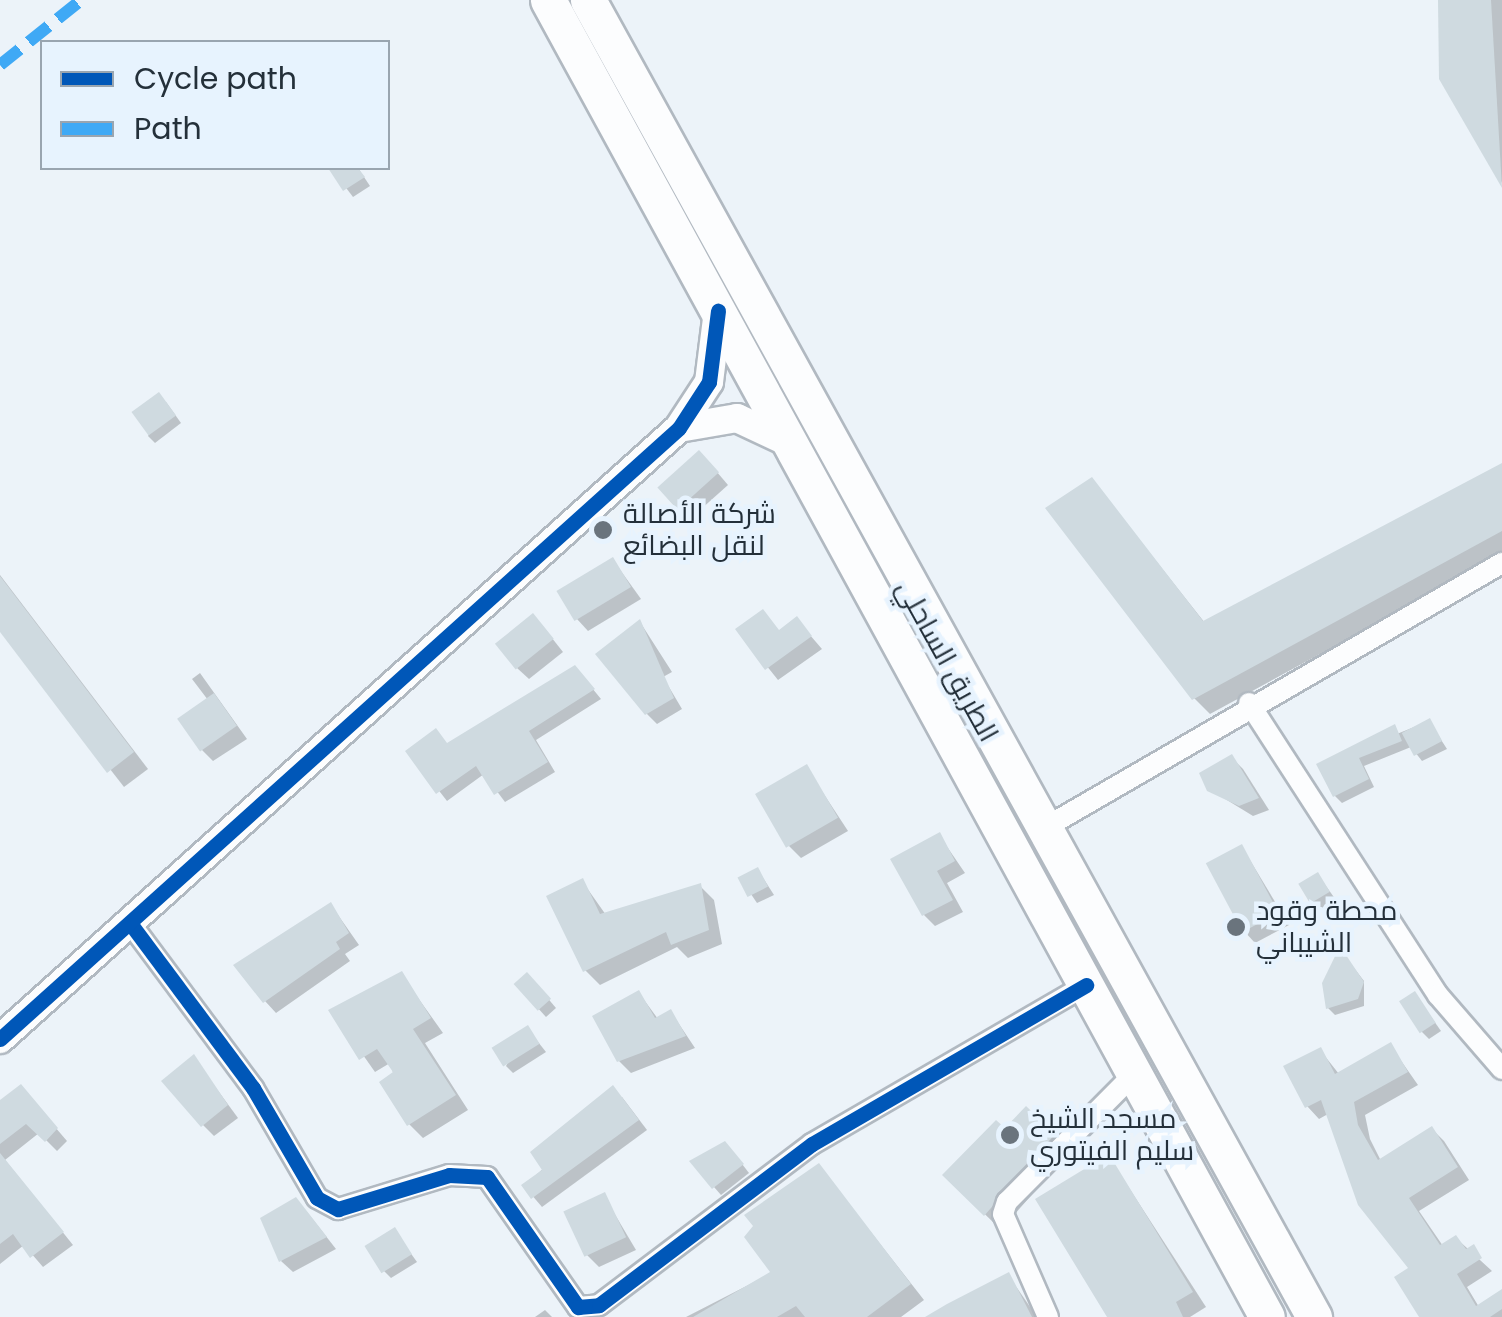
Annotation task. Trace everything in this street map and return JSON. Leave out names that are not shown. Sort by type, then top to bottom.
[{"type":"highway","name":"الطريق الساحلي","points":[[548,0],[790,443],[911,674],[1267,1317]]},
{"type":"highway","name":"الطريق الساحلي","points":[[588,0],[942,654],[1314,1317]]},
{"type":"highway","points":[[911,674],[942,654]]},
{"type":"street","points":[[0,1039],[680,428],[709,382],[718,312]]},
{"type":"street","points":[[680,428],[737,418],[790,443]]},
{"type":"street","points":[[1041,830],[1249,702],[1502,563]]},
{"type":"street","points":[[1249,702],[1427,979],[1502,1069]]},
{"type":"street","points":[[130,923],[253,1088],[317,1198],[338,1209],[449,1175],[487,1177],[578,1307],[599,1306],[812,1144],[1086,985]]},
{"type":"street","points":[[1048,1317],[1003,1214],[1007,1202],[1134,1073]]},
{"type":"building","points":[[1438,0],[1491,0],[1502,188],[1439,79]]},
{"type":"building","points":[[329,170],[360,170],[365,177],[343,191]]},
{"type":"building","points":[[159,392],[176,415],[149,435],[131,412]]},
{"type":"building","points":[[699,450],[719,472],[677,510],[657,487]]},
{"type":"building","points":[[1502,463],[1502,531],[1192,700],[1045,508],[1092,477],[1203,621]]},
{"type":"building","points":[[613,557],[631,587],[574,621],[556,591]]},
{"type":"building","points":[[0,576],[134,752],[107,773],[0,632]]},
{"type":"building","points":[[763,609],[779,630],[797,616],[812,636],[765,670],[735,629]]},
{"type":"building","points":[[533,613],[554,639],[516,669],[495,644]]},
{"type":"building","points":[[640,619],[674,698],[645,715],[595,654]]},
{"type":"building","points":[[575,665],[595,689],[529,731],[548,762],[494,795],[476,766],[436,794],[405,751],[436,728],[447,743]]},
{"type":"building","points":[[214,693],[237,726],[200,752],[177,719]]},
{"type":"building","points":[[1430,718],[1442,741],[1414,756],[1402,733]]},
{"type":"building","points":[[1395,724],[1402,741],[1359,758],[1369,779],[1333,797],[1316,764]]},
{"type":"building","points":[[1232,754],[1259,798],[1239,806],[1207,791],[1199,773]]},
{"type":"building","points":[[807,764],[838,818],[786,848],[755,794]]},
{"type":"building","points":[[940,832],[955,861],[937,871],[953,900],[922,916],[890,859]]},
{"type":"building","points":[[1242,844],[1279,913],[1242,932],[1206,863]]},
{"type":"building","points":[[758,867],[768,887],[747,897],[738,877]]},
{"type":"building","points":[[1318,872],[1330,892],[1310,904],[1298,884]]},
{"type":"building","points":[[583,878],[600,914],[701,883],[709,930],[671,945],[666,932],[583,972],[546,896]]},
{"type":"building","points":[[331,902],[349,933],[336,942],[340,949],[263,1003],[233,965]]},
{"type":"building","points":[[1340,946],[1364,982],[1358,999],[1326,1009],[1322,983]]},
{"type":"building","points":[[402,971],[431,1018],[413,1029],[456,1095],[407,1126],[379,1082],[393,1072],[377,1049],[359,1060],[328,1010]]},
{"type":"building","points":[[527,972],[551,999],[538,1011],[514,984]]},
{"type":"building","points":[[639,990],[655,1018],[671,1009],[686,1036],[617,1062],[592,1016]]},
{"type":"building","points":[[1415,991],[1436,1023],[1420,1033],[1399,1001]]},
{"type":"building","points":[[528,1025],[540,1044],[503,1066],[492,1048]]},
{"type":"building","points":[[1391,1042],[1408,1072],[1354,1102],[1358,1125],[1378,1160],[1432,1126],[1458,1167],[1409,1198],[1440,1245],[1456,1235],[1466,1249],[1474,1244],[1482,1258],[1457,1274],[1476,1306],[1502,1289],[1502,1309],[1490,1317],[1419,1317],[1394,1277],[1408,1268],[1358,1205],[1321,1100],[1305,1108],[1283,1066],[1321,1047],[1335,1074]]},
{"type":"building","points":[[194,1054],[228,1105],[201,1127],[161,1081]]},
{"type":"building","points":[[21,1084],[58,1128],[45,1142],[26,1124],[0,1144],[0,1100]]},
{"type":"building","points":[[613,1085],[639,1120],[531,1199],[521,1185],[542,1170],[530,1152]]},
{"type":"building","points":[[1026,1106],[1055,1134],[984,1216],[942,1175],[996,1120],[1005,1128]]},
{"type":"building","points":[[725,1141],[744,1164],[712,1189],[689,1161]]},
{"type":"building","points":[[0,1153],[64,1232],[30,1258],[13,1234],[0,1244]]},
{"type":"building","points":[[1109,1154],[1193,1292],[1176,1302],[1183,1317],[1107,1317],[1035,1199]]},
{"type":"building","points":[[819,1163],[911,1284],[867,1317],[805,1317],[796,1306],[777,1317],[693,1317],[770,1272],[744,1237],[753,1226],[744,1215]]},
{"type":"building","points":[[605,1192],[626,1237],[584,1257],[563,1211]]},
{"type":"building","points":[[296,1197],[327,1237],[279,1262],[260,1218]]},
{"type":"building","points":[[395,1227],[412,1254],[381,1273],[364,1246]]},
{"type":"building","points":[[1009,1272],[1032,1317],[925,1317],[947,1304]]},
{"type":"marked path","points":[[0,65],[81,0]]},
{"type":"cycle path","points":[[0,1039],[679,428],[709,382],[718,311]]},
{"type":"cycle path","points":[[130,923],[253,1088],[317,1198],[338,1209],[449,1175],[487,1177],[578,1307],[599,1305],[812,1144],[1086,985]]},
{"type":"place","name":"شركة الأصالة لنقل البضائع","points":[[603,530]]},
{"type":"place","name":"محطة وقود الشيباني","points":[[1236,927]]},
{"type":"place","name":"مسجد الشيخ سليم الفيتوري","points":[[1010,1135]]}]
